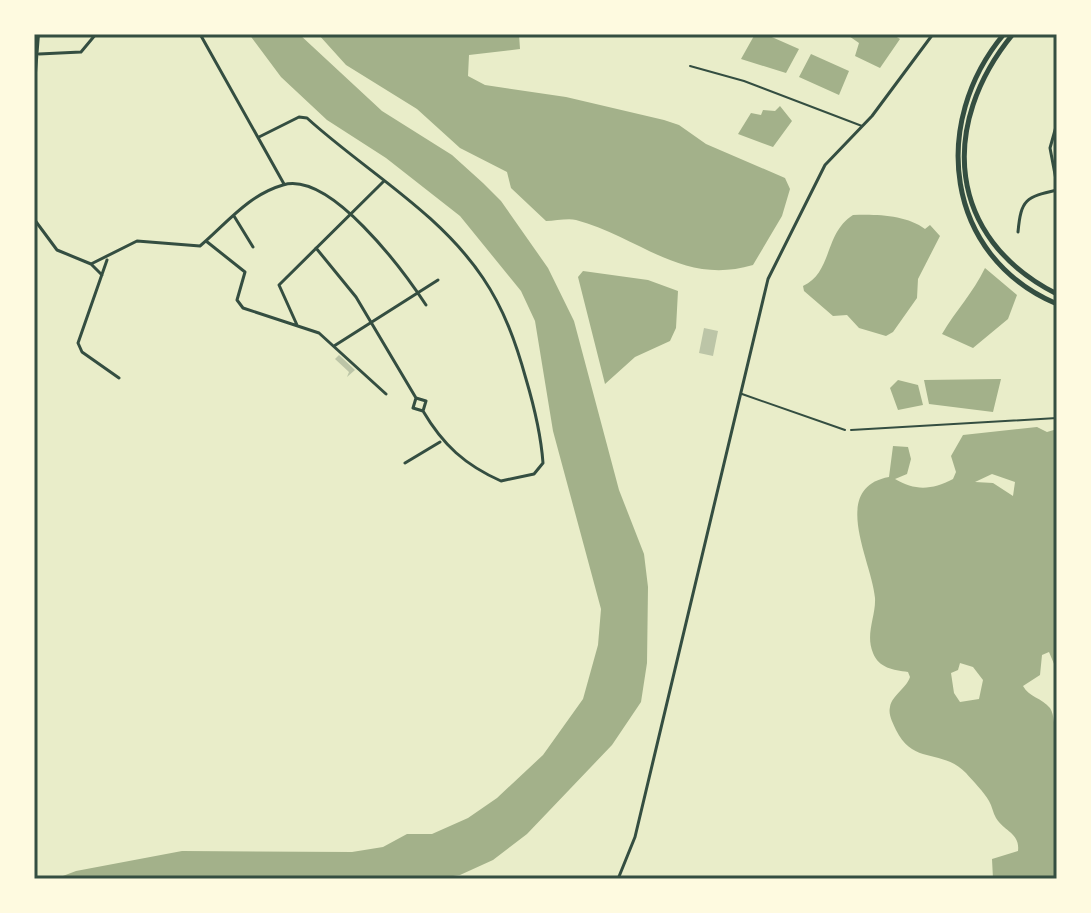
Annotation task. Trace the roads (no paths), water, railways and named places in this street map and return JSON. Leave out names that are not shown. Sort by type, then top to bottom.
[{"type":"main road","points":[[34,85],[39,54],[36,48],[38,34]]},
{"type":"main road","points":[[1004,34],[989,52],[965,98],[957,145],[959,179],[974,223],[996,258],[1017,279],[1057,304]]},
{"type":"main road","points":[[1013,34],[994,58],[971,101],[966,130],[965,174],[976,212],[1000,251],[1027,276],[1057,294]]},
{"type":"street","points":[[39,54],[81,52],[96,34]]},
{"type":"street","points":[[200,34],[284,184]]},
{"type":"street","points":[[618,879],[635,837],[768,279],[825,165],[863,127],[933,34]]},
{"type":"street","points":[[259,137],[299,117],[307,118],[454,243],[483,277],[505,316],[528,384],[543,463],[534,474],[501,481],[472,466],[441,441],[423,411],[413,408],[416,398]]},
{"type":"street","points":[[1018,232],[1025,201],[1057,187],[1050,148],[1056,126]]},
{"type":"street","points":[[297,325],[279,285],[383,182]]},
{"type":"street","points":[[91,264],[107,258],[130,242],[196,247],[247,203],[284,184],[316,187],[349,215],[395,263],[426,305]]},
{"type":"street","points":[[233,215],[253,247]]},
{"type":"street","points":[[34,219],[57,250],[91,264],[102,275]]},
{"type":"street","points":[[206,241],[245,272],[237,300],[243,308],[319,333],[386,394]]},
{"type":"street","points":[[316,248],[372,323],[416,398],[426,401],[423,411]]},
{"type":"street","points":[[107,258],[79,335],[79,348],[119,378]]},
{"type":"street","points":[[334,346],[438,280]]},
{"type":"street","points":[[405,463],[441,441]]},
{"type":"lane","points":[[690,66],[744,81],[856,121],[863,127]]},
{"type":"lane","points":[[741,393],[845,430]]}]
